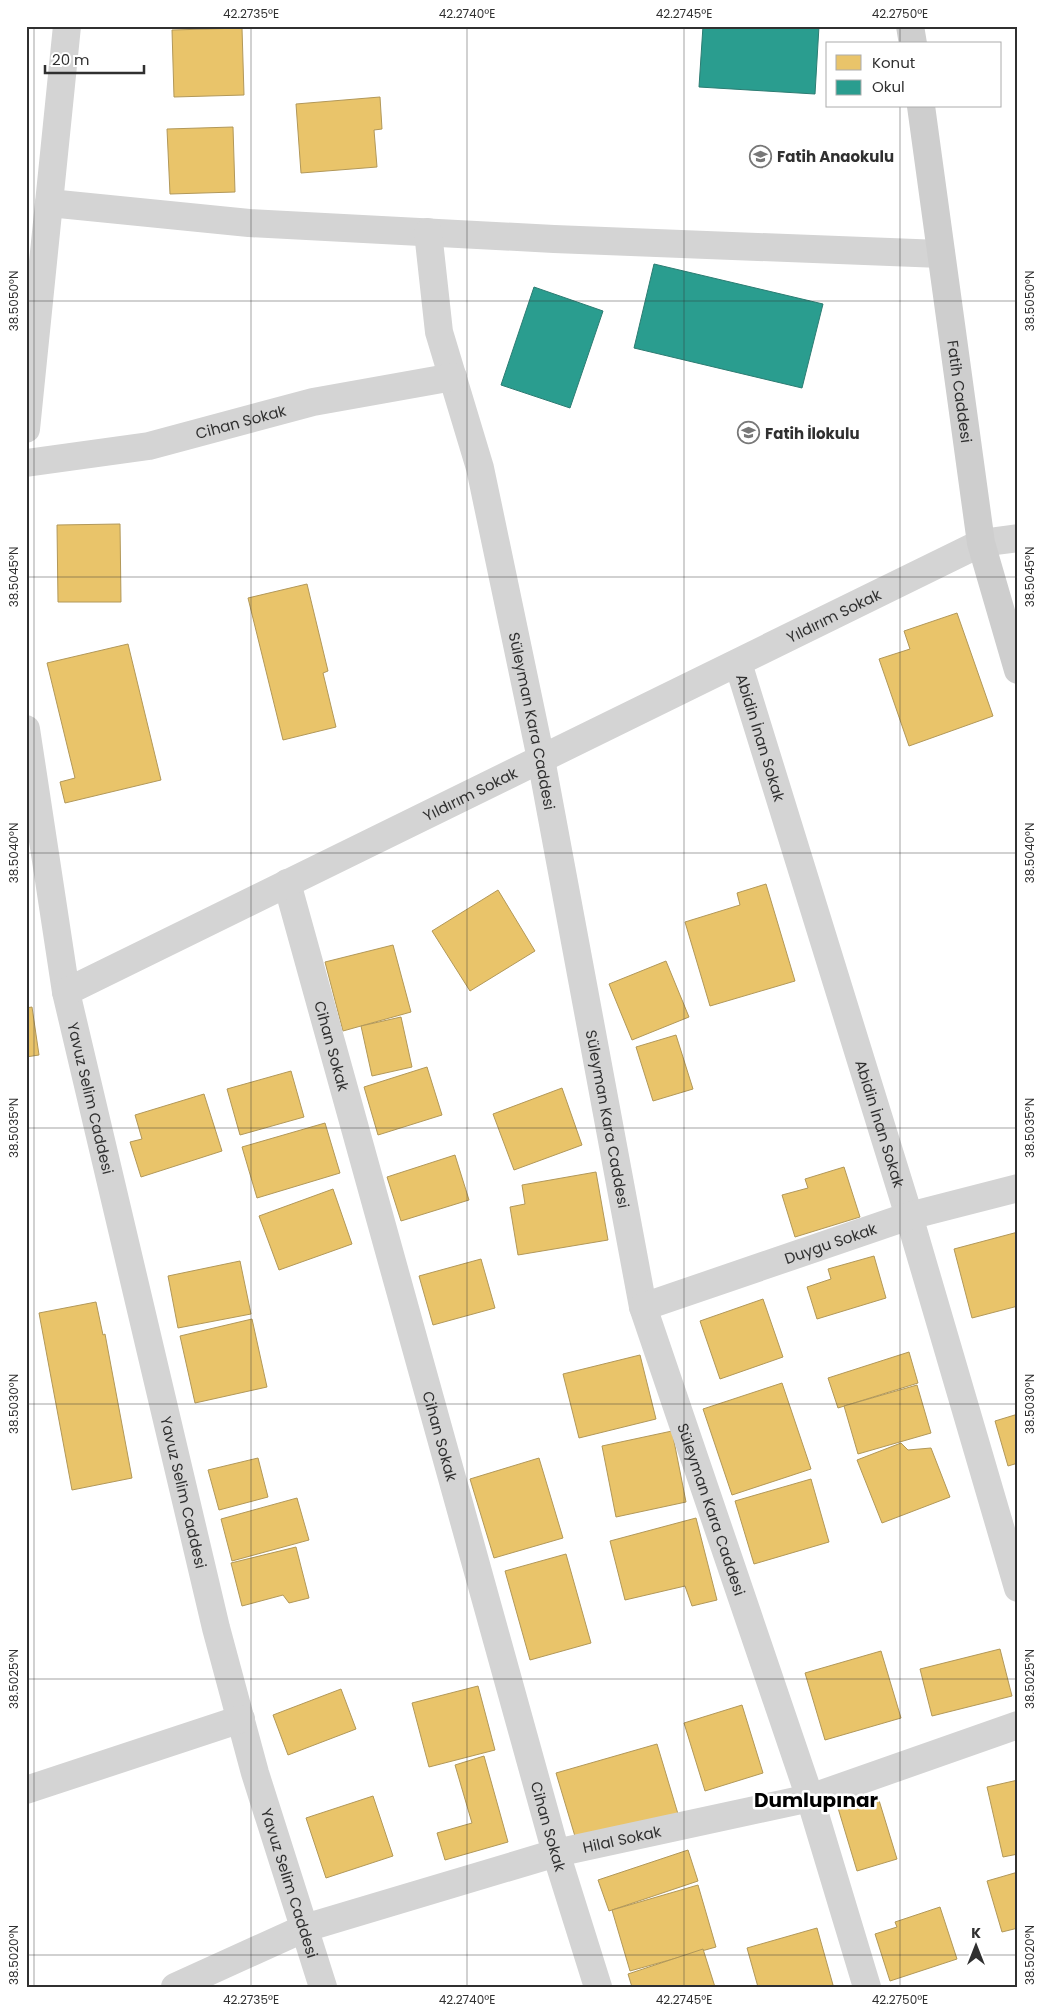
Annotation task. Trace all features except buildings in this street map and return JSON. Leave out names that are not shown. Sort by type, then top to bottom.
[{"type":"street","points":[[26,429],[67,26]]},
{"type":"street","points":[[910,26],[913,42]]},
{"type":"street","name":"Fatih Caddesi","points":[[921,108],[981,543],[1018,670]]},
{"type":"street","points":[[49,203],[249,223],[941,254]]},
{"type":"street","name":"Süleyman Kara Caddesi","points":[[428,232],[440,332],[480,468],[541,759],[644,1307],[810,1798],[867,1987]]},
{"type":"street","name":"Cihan Sokak","points":[[26,463],[149,446],[313,402],[453,377]]},
{"type":"street","name":"Yıldırım Sokak","points":[[66,992],[981,543],[1018,538]]},
{"type":"street","name":"Abidin İnan Sokak","points":[[738,663],[908,1216],[1018,1588]]},
{"type":"street","name":"Yavuz Selim Caddesi","points":[[26,729],[30,772],[66,992],[216,1628],[255,1773],[323,1987]]},
{"type":"street","name":"Cihan Sokak","points":[[288,883],[556,1853],[598,1987]]},
{"type":"street","name":"Duygu Sokak","points":[[644,1307],[908,1216],[1018,1188]]},
{"type":"street","points":[[26,1790],[241,1719]]},
{"type":"street","name":"Hilal Sokak","points":[[175,1987],[305,1928],[556,1853],[810,1798],[1018,1725]]},
{"type":"place","name":"Fatih Anaokulu","points":[[761,156]]},
{"type":"place","name":"Fatih İlokulu","points":[[749,433]]},
{"type":"district","name":"Dumlupınar","points":[[816,1800]]}]
